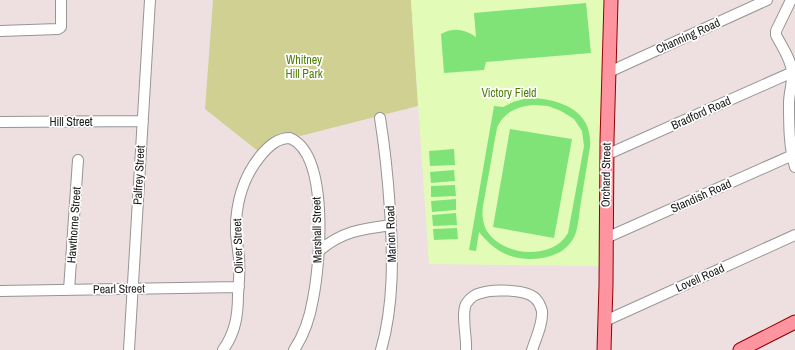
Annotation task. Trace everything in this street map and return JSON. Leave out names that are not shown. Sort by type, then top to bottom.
[{"type":"main road","name":"Orchard Street","points":[[604,350],[606,155],[611,0]]},
{"type":"main road","points":[[740,350],[795,322]]},
{"type":"street","points":[[0,32],[49,30],[61,27],[61,0]]},
{"type":"street","name":"Palfrey Street","points":[[129,350],[150,0]]},
{"type":"street","points":[[791,0],[776,31],[776,35],[790,61],[794,72],[789,102],[795,167]]},
{"type":"street","name":"Channing Road","points":[[609,72],[764,1]]},
{"type":"street","name":"Bradford Road","points":[[606,155],[794,72]]},
{"type":"street","name":"Marion Road","points":[[380,118],[386,156],[391,226],[392,282],[381,350]]},
{"type":"street","name":"Hill Street","points":[[0,122],[143,121]]},
{"type":"street","name":"Marshall Street","points":[[290,138],[298,142],[305,151],[313,167],[319,212],[320,250],[310,312],[303,334],[294,350]]},
{"type":"street","name":"Oliver Street","points":[[223,350],[232,336],[235,327],[238,304],[239,258],[236,220],[237,209],[243,186],[253,166],[267,149],[277,141],[290,138]]},
{"type":"street","name":"Standish Road","points":[[606,238],[793,154]]},
{"type":"street","name":"Hawthorne Street","points":[[69,290],[78,160]]},
{"type":"street","points":[[320,250],[333,239],[351,232],[391,226]]},
{"type":"street","name":"Lovell Road","points":[[605,321],[795,236]]},
{"type":"street","name":"Pearl Street","points":[[0,291],[239,286]]},
{"type":"street","points":[[466,350],[464,314],[466,304],[470,299],[479,293],[486,291],[506,291],[520,292],[531,295],[538,301],[542,310],[541,323],[532,350]]},
{"type":"green space","name":"Whitney Hill Park","points":[[213,0],[411,0],[418,106],[300,136],[288,132],[282,133],[272,138],[258,151],[205,109]]},
{"type":"green space","name":"Victory Field","points":[[411,0],[604,0],[599,266],[429,264]]},
{"type":"green space","points":[[586,3],[591,53],[486,62],[484,70],[444,73],[441,34],[450,30],[459,30],[468,32],[476,37],[474,13]]},
{"type":"green space","points":[[536,98],[557,102],[567,106],[582,117],[587,125],[590,135],[590,147],[575,235],[567,247],[562,251],[542,258],[528,259],[513,257],[500,252],[479,232],[476,251],[469,250],[494,106],[503,107],[524,99]],"holes":[[[533,105],[548,106],[561,111],[574,119],[582,131],[584,146],[568,233],[561,242],[546,250],[535,252],[514,250],[493,239],[485,226],[483,215],[483,207],[497,128],[503,118],[511,111],[521,107]]]},
{"type":"green space","points":[[510,129],[572,139],[554,238],[493,227]]},
{"type":"green space","points":[[454,149],[455,165],[430,166],[429,151]]},
{"type":"green space","points":[[454,170],[455,181],[431,183],[430,172]]},
{"type":"green space","points":[[455,185],[456,196],[431,197],[431,186]]},
{"type":"green space","points":[[456,199],[456,210],[432,212],[431,201]]},
{"type":"green space","points":[[456,213],[457,225],[433,226],[432,215]]},
{"type":"green space","points":[[457,228],[458,239],[434,240],[433,229]]}]
